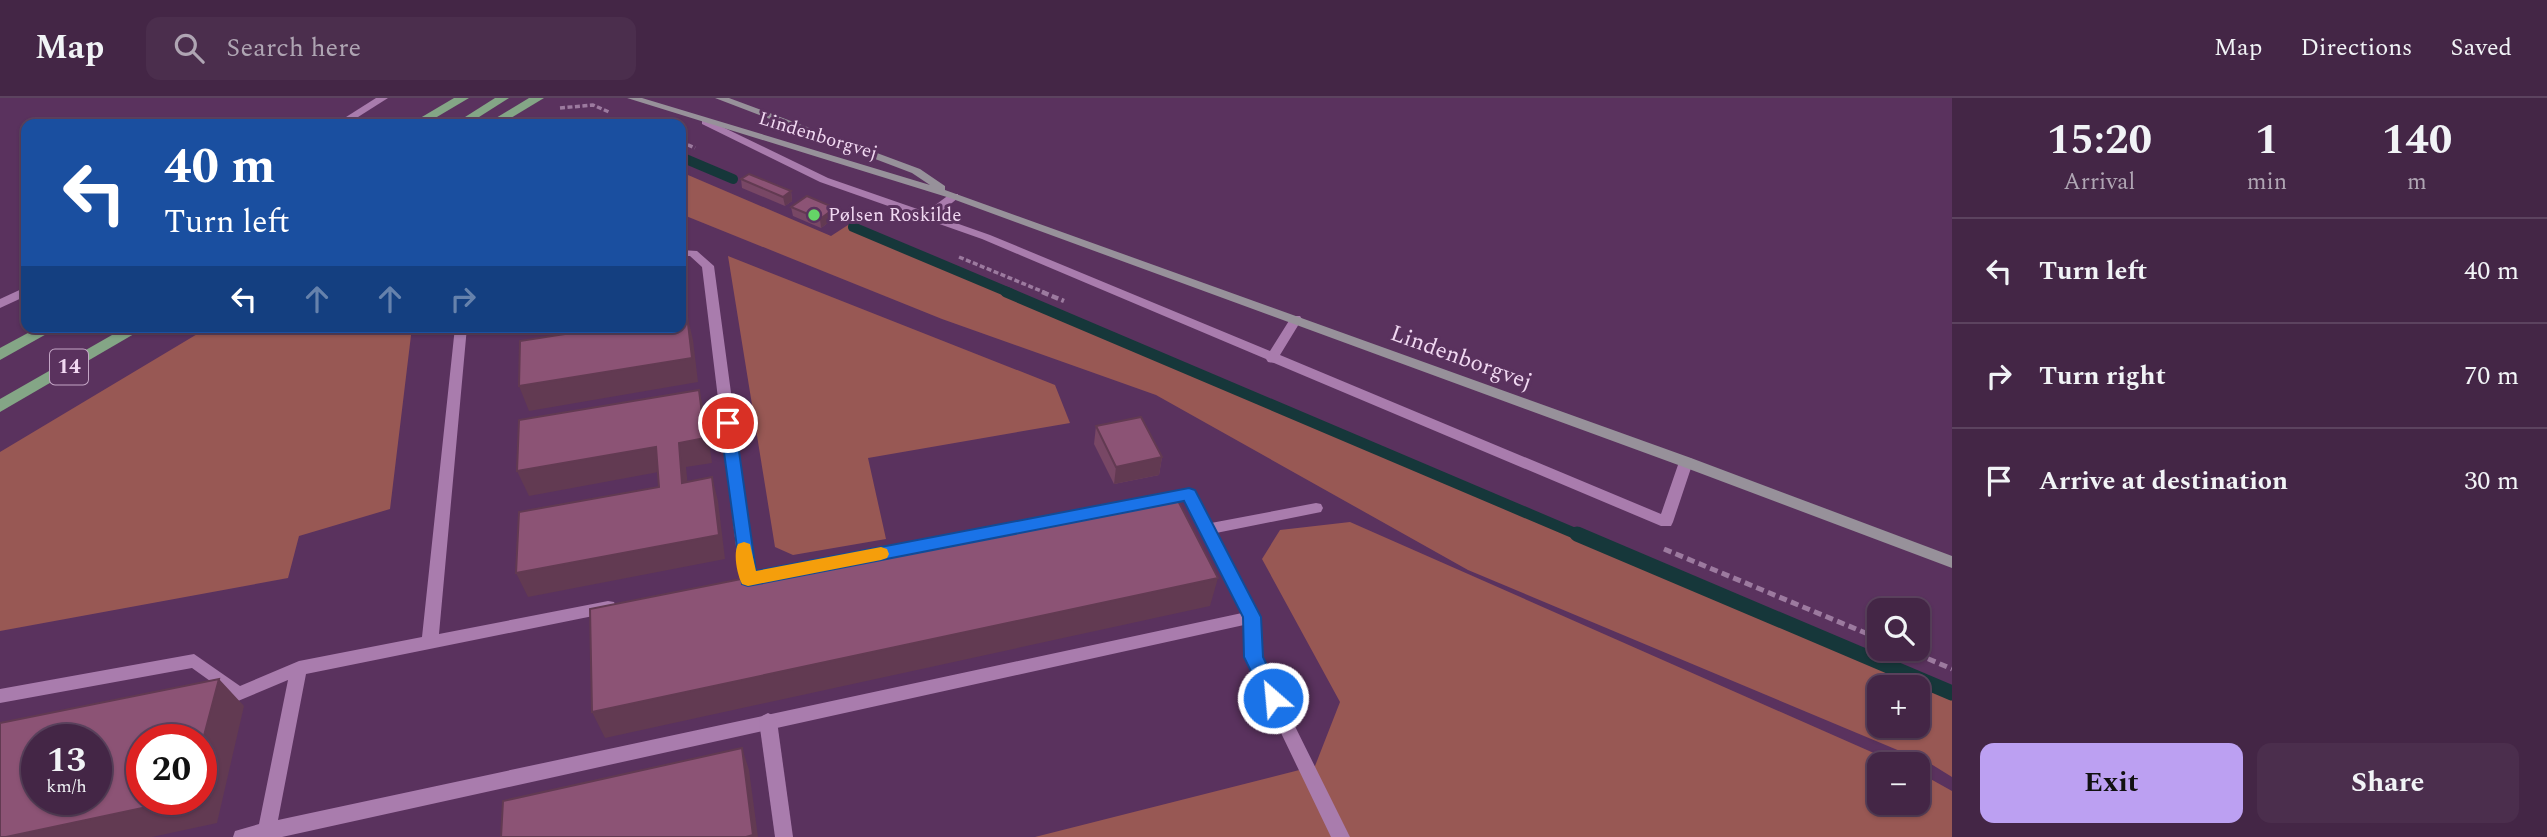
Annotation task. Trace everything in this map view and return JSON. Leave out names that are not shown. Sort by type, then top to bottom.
[{"type":"main road","points":[[425,119],[463,98]]},
{"type":"main road","points":[[468,119],[503,98]]},
{"type":"main road","points":[[501,119],[538,98]]},
{"type":"main road","name":"Lindenborgvej","points":[[632,98],[954,196],[1686,462],[1952,562]]},
{"type":"main road","name":"Lindenborgvej","points":[[720,98],[916,171],[954,196]]},
{"type":"main road","name":"14","points":[[0,355],[40,333]]},
{"type":"main road","name":"14","points":[[0,406],[128,333]]},
{"type":"street","points":[[348,119],[383,98]]},
{"type":"street","points":[[705,122],[824,180],[986,237],[1666,522],[1686,462]]},
{"type":"street","points":[[927,216],[954,196]]},
{"type":"street","points":[[686,253],[693,253],[708,266],[748,579]]},
{"type":"street","points":[[0,304],[21,293]]},
{"type":"street","points":[[1272,359],[1296,319]]},
{"type":"street","points":[[430,642],[460,333]]},
{"type":"street","points":[[1149,502],[1189,494],[1252,617],[1253,657],[1341,837]]},
{"type":"street","points":[[1207,529],[1316,508]]},
{"type":"street","points":[[0,696],[194,661],[238,694],[299,668],[629,603]]},
{"type":"street","points":[[242,837],[266,834],[768,721],[1252,617]]},
{"type":"street","points":[[266,834],[299,668]]},
{"type":"street","points":[[768,721],[784,837]]},
{"type":"path","points":[[512,113],[593,105],[616,115]]},
{"type":"path","points":[[1930,660],[1952,669]]},
{"type":"shaded area","points":[[686,174],[831,236],[848,225],[1867,657],[1867,661],[1877,661],[1910,675],[1867,675],[1867,737],[1468,570],[1156,395],[942,319],[686,216]]},
{"type":"shaded area","points":[[728,256],[1055,385],[1070,423],[868,458],[886,539],[793,555],[775,547]]},
{"type":"shaded area","points":[[199,333],[411,333],[390,509],[299,536],[288,578],[0,631],[0,452]]},
{"type":"shaded area","points":[[1350,522],[1872,752],[1867,752],[1867,815],[1930,815],[1930,779],[1952,791],[1952,837],[1035,837],[1315,766],[1340,702],[1262,559],[1280,530]]},
{"type":"shaded area","points":[[1930,684],[1952,693],[1952,777],[1930,764],[1930,752],[1902,752],[1869,738],[1930,738]]},
{"type":"building","points":[[749,174],[791,191],[783,197],[741,179]]},
{"type":"building","points":[[807,196],[835,208],[820,219],[791,207]]},
{"type":"building","points":[[686,315],[692,358],[519,386],[520,341],[571,333],[686,333]]},
{"type":"building","points":[[699,390],[705,438],[679,443],[682,483],[712,477],[719,535],[516,573],[519,512],[659,487],[656,447],[517,471],[519,420]]},
{"type":"building","points":[[1141,417],[1162,457],[1116,467],[1096,426]]},
{"type":"building","points":[[1174,493],[1218,578],[592,712],[590,609]]},
{"type":"building","points":[[219,679],[207,724],[126,724],[126,811],[112,814],[112,724],[21,724],[21,815],[109,815],[0,837],[0,723]]},
{"type":"building","points":[[742,748],[753,835],[501,837],[503,801]]},
{"type":"waterway","points":[[686,159],[733,179]]},
{"type":"waterway","points":[[853,227],[1010,293]]},
{"type":"waterway","points":[[1006,292],[1581,536]]},
{"type":"waterway","points":[[1577,534],[1952,693]]},
{"type":"slow traffic","points":[[744,549],[748,579],[881,554]]},
{"type":"place","name":"Pølsen Roskilde","points":[[814,215]]},
{"type":"route","points":[[728,423],[748,579],[1189,494],[1252,617],[1253,657],[1273,698]]}]
